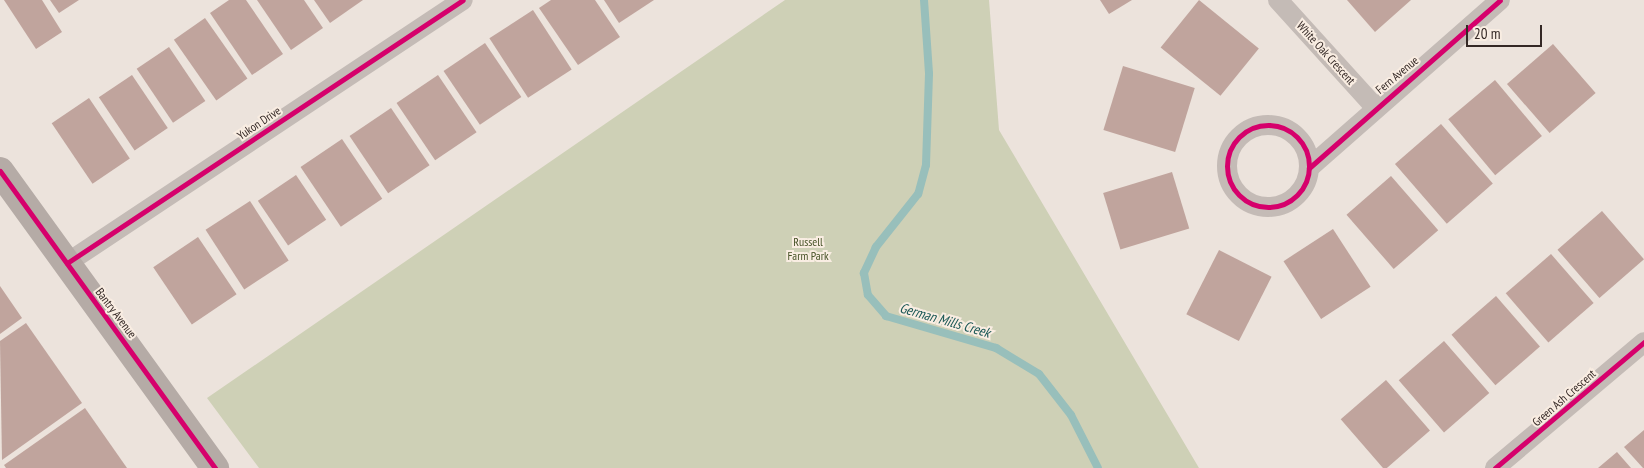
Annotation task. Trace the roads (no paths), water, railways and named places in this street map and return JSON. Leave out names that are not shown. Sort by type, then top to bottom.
[{"type":"street","name":"Yukon Drive","points":[[67,263],[463,0]]},
{"type":"street","name":"White Oak Crescent","points":[[1278,0],[1375,107]]},
{"type":"street","name":"Fern Avenue","points":[[1309,168],[1306,148],[1297,136],[1272,124],[1241,134],[1229,151],[1226,165],[1228,178],[1244,200],[1270,207],[1295,197],[1309,168],[1375,107],[1500,0]]},
{"type":"street","name":"Bantry Avenue","points":[[0,171],[215,468]]},
{"type":"street","name":"Green Ash Crescent","points":[[1495,468],[1644,342]]},
{"type":"waterway","name":"German Mills Creek","points":[[924,0],[929,74],[926,165],[918,194],[876,247],[864,273],[868,295],[886,316],[996,348],[1039,374],[1071,415],[1098,468]]},
{"type":"park label","name":"Russell Farm Park","points":[[808,249]]}]
